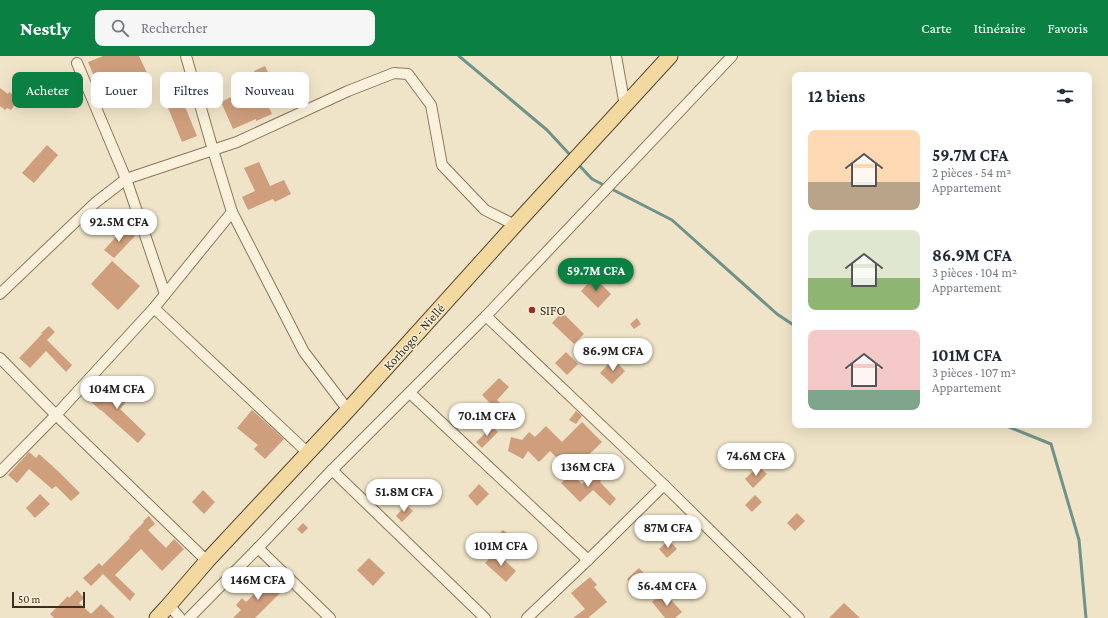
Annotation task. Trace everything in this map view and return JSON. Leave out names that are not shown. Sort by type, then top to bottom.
[{"type":"main road","name":"Korhogo - Niellé","points":[[157,618],[206,561],[348,410],[670,56]]},
{"type":"street","points":[[186,56],[212,150],[232,212],[304,352],[348,410]]},
{"type":"street","points":[[616,56],[624,106]]},
{"type":"street","points":[[189,618],[332,470],[486,316],[732,56]]},
{"type":"street","points":[[77,63],[126,179],[166,294]]},
{"type":"street","points":[[0,294],[95,203],[126,179],[236,142],[348,91],[394,72],[408,74],[431,105],[442,165],[484,210],[515,225]]},
{"type":"street","points":[[0,472],[56,415],[154,308],[232,212]]},
{"type":"street","points":[[154,308],[308,453]]},
{"type":"street","points":[[486,316],[664,485],[799,618]]},
{"type":"street","points":[[0,358],[56,415],[206,561]]},
{"type":"street","points":[[410,392],[588,560]]},
{"type":"street","points":[[332,470],[485,618]]},
{"type":"street","points":[[527,618],[664,485]]},
{"type":"street","points":[[258,548],[330,618]]},
{"type":"street","points":[[169,605],[180,618]]},
{"type":"building","points":[[103,56],[139,56],[147,72],[92,72],[88,62]]},
{"type":"building","points":[[265,66],[268,72],[254,72]]},
{"type":"building","points":[[0,88],[8,94],[9,92],[12,94],[12,108],[11,110],[7,108],[5,110],[0,106]]},
{"type":"building","points":[[231,97],[231,108],[269,108],[272,114],[233,129],[223,106],[223,101]]},
{"type":"building","points":[[168,108],[186,108],[197,136],[182,142]]},
{"type":"building","points":[[47,145],[58,155],[34,183],[22,173]]},
{"type":"building","points":[[259,162],[270,186],[284,180],[291,194],[275,202],[273,199],[248,210],[242,197],[255,191],[244,168]]},
{"type":"building","points":[[123,229],[126,231],[128,230],[135,236],[114,258],[104,250]]},
{"type":"building","points":[[112,261],[140,286],[118,310],[91,284]]},
{"type":"building","points":[[594,277],[611,294],[598,308],[581,291]]},
{"type":"building","points":[[562,312],[584,334],[574,344],[552,323]]},
{"type":"building","points":[[637,318],[641,324],[634,329],[630,324]]},
{"type":"building","points":[[49,326],[55,332],[47,340],[72,365],[66,372],[46,351],[30,368],[19,358]]},
{"type":"building","points":[[566,352],[578,364],[567,375],[555,363]]},
{"type":"building","points":[[613,359],[625,371],[612,384],[600,373]]},
{"type":"building","points":[[499,378],[509,387],[497,400],[502,405],[497,410],[482,395]]},
{"type":"building","points":[[127,384],[135,391],[120,409],[146,434],[138,443],[85,396],[95,385],[112,401]]},
{"type":"building","points":[[252,410],[284,439],[265,459],[254,449],[258,445],[237,428]]},
{"type":"building","points":[[576,411],[582,416],[576,424],[569,420]]},
{"type":"building","points":[[582,422],[602,442],[571,472],[550,451],[539,462],[528,451],[523,459],[508,451],[511,437],[522,440],[529,432],[535,437],[546,426],[562,442]]},
{"type":"building","points":[[492,427],[498,432],[482,448],[476,442]]},
{"type":"building","points":[[29,452],[36,458],[39,454],[80,493],[71,501],[56,486],[52,489],[29,469],[17,483],[8,475]]},
{"type":"building","points":[[758,466],[767,474],[753,488],[745,479]]},
{"type":"building","points":[[593,473],[616,499],[610,506],[593,490],[580,502],[561,483],[571,474],[582,484]]},
{"type":"building","points":[[479,484],[489,494],[477,506],[468,496]]},
{"type":"building","points":[[203,490],[215,502],[204,514],[192,502]]},
{"type":"building","points":[[40,494],[50,504],[35,518],[26,508]]},
{"type":"building","points":[[755,495],[762,502],[752,512],[745,505]]},
{"type":"building","points":[[406,505],[413,511],[402,522],[396,516]]},
{"type":"building","points":[[797,513],[805,521],[795,531],[787,523]]},
{"type":"building","points":[[149,516],[155,524],[148,530],[166,548],[174,539],[184,549],[162,571],[141,549],[115,575],[135,594],[130,601],[103,574],[91,586],[83,578],[99,563],[102,566],[130,538],[129,537]]},
{"type":"building","points":[[303,523],[308,528],[302,534],[297,529]]},
{"type":"building","points":[[503,530],[509,535],[496,549],[490,543]]},
{"type":"building","points":[[669,540],[677,549],[667,558],[659,549]]},
{"type":"building","points":[[496,552],[516,571],[506,582],[485,563]]},
{"type":"building","points":[[369,558],[385,573],[373,586],[357,570]]},
{"type":"building","points":[[639,568],[649,579],[636,590],[627,579]]},
{"type":"building","points":[[590,577],[597,585],[594,587],[607,602],[588,618],[573,618],[585,609],[571,593]]},
{"type":"building","points":[[269,579],[282,591],[255,618],[233,618],[241,610],[236,605],[242,598],[246,602]]},
{"type":"building","points":[[77,590],[84,598],[79,603],[91,614],[101,604],[115,618],[54,618],[50,614],[68,596],[69,598]]},
{"type":"building","points":[[664,592],[682,612],[675,618],[665,618],[652,602]]},
{"type":"building","points":[[844,603],[860,618],[829,618]]},
{"type":"waterway","points":[[459,56],[547,130],[572,157]]},
{"type":"waterway","points":[[577,163],[592,179],[672,220],[777,314],[792,324]]},
{"type":"waterway","points":[[1011,428],[1051,444],[1079,540],[1086,618]]},
{"type":"place","name":"SIFO","points":[[532,310]]}]
